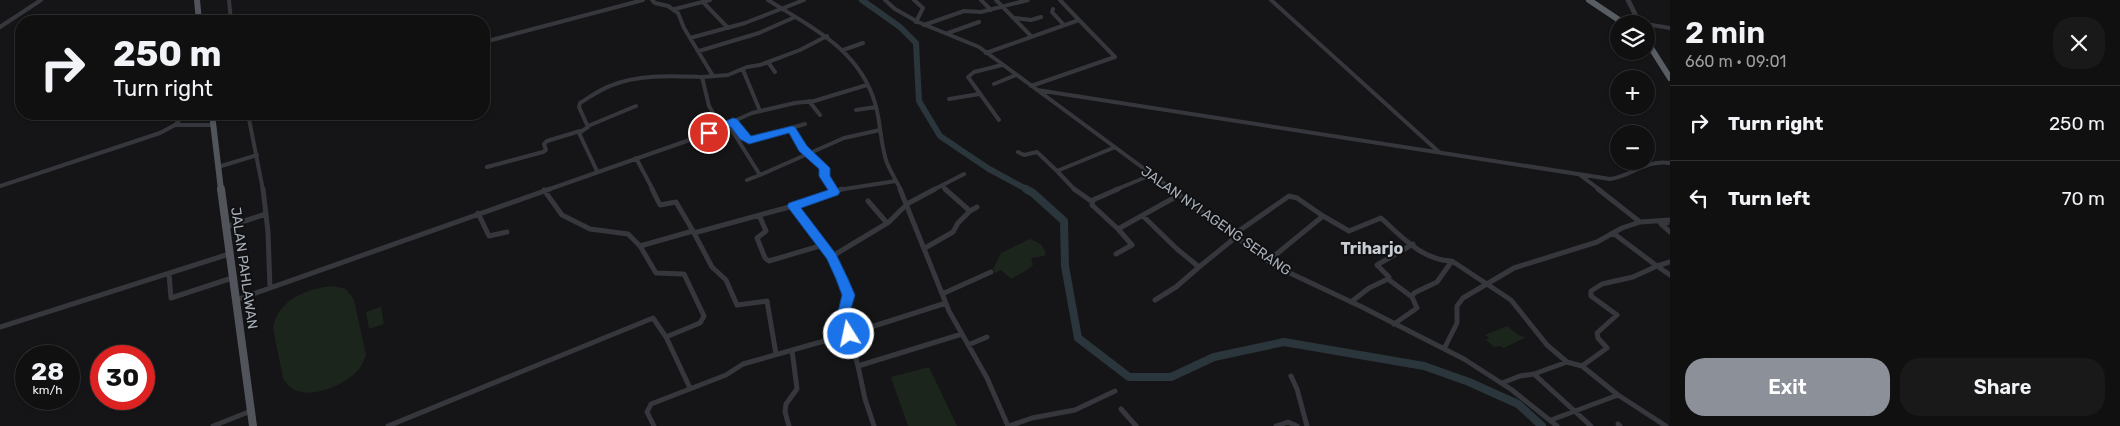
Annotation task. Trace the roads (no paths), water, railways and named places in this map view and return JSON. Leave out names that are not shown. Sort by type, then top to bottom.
[{"type":"highway","points":[[1588,0],[1611,15]]},
{"type":"highway","points":[[1655,54],[1670,78]]},
{"type":"highway","points":[[1655,57],[1670,78]]},
{"type":"main road","points":[[196,0],[198,15]]},
{"type":"main road","name":"JALAN PAHLAWAN","points":[[213,120],[253,426]]},
{"type":"street","points":[[19,15],[41,0]]},
{"type":"street","points":[[229,0],[230,15]]},
{"type":"street","points":[[490,40],[643,0]]},
{"type":"street","points":[[652,0],[675,9],[707,1],[728,28]]},
{"type":"street","points":[[768,0],[827,36],[843,50],[861,71],[876,107],[884,156],[907,204],[946,303],[987,378],[1008,426],[1032,418],[1075,410],[1115,390]]},
{"type":"street","points":[[690,38],[762,17],[804,0]]},
{"type":"street","name":"JALAN NYI AGENG SERANG","points":[[885,0],[901,15],[972,43],[1150,175],[1290,275],[1351,302],[1480,368],[1530,402],[1557,426]]},
{"type":"street","points":[[914,0],[923,8],[916,22]]},
{"type":"street","points":[[981,0],[991,10]]},
{"type":"street","points":[[996,0],[1005,7],[1031,36]]},
{"type":"street","points":[[924,24],[964,11],[978,12],[991,10],[1028,0]]},
{"type":"street","points":[[1031,86],[1115,57],[1060,0]]},
{"type":"street","points":[[1271,0],[1440,153]]},
{"type":"street","points":[[1628,0],[1636,15]]},
{"type":"street","points":[[675,9],[713,76]]},
{"type":"street","points":[[1054,9],[1052,12],[1064,25]]},
{"type":"street","points":[[1015,18],[1031,20],[1041,16]]},
{"type":"street","points":[[698,51],[759,33],[795,17]]},
{"type":"street","points":[[0,28],[15,18]]},
{"type":"street","points":[[986,53],[1079,20]]},
{"type":"street","points":[[948,33],[979,22]]},
{"type":"street","points":[[1655,26],[1670,28]]},
{"type":"street","points":[[588,126],[579,104],[611,85],[659,77],[728,75],[800,50],[827,36]]},
{"type":"street","points":[[843,50],[863,43]]},
{"type":"street","points":[[768,62],[775,72]]},
{"type":"street","points":[[999,120],[979,94],[969,75],[1002,64]]},
{"type":"street","points":[[744,70],[760,111]]},
{"type":"street","points":[[994,84],[1016,75]]},
{"type":"street","points":[[702,77],[709,106],[720,127]]},
{"type":"street","points":[[236,300],[636,158],[760,111],[809,101],[867,85]]},
{"type":"street","points":[[1036,90],[1614,179],[1651,161],[1670,164]]},
{"type":"street","points":[[949,99],[979,94]]},
{"type":"street","points":[[809,101],[820,115]]},
{"type":"street","points":[[487,167],[543,152],[546,150],[544,144],[547,141],[580,131],[636,106]]},
{"type":"street","points":[[856,110],[876,107]]},
{"type":"street","points":[[0,186],[160,133],[179,120]]},
{"type":"street","points":[[249,120],[266,214],[270,288]]},
{"type":"street","points":[[731,123],[749,140],[805,124]]},
{"type":"street","points":[[731,123],[760,175]]},
{"type":"street","points":[[175,124],[213,125]]},
{"type":"street","points":[[792,129],[796,139],[808,154],[825,168],[824,176],[834,192]]},
{"type":"street","points":[[747,180],[844,138],[880,130]]},
{"type":"street","points":[[580,131],[597,171]]},
{"type":"street","points":[[1057,171],[1113,148]]},
{"type":"street","points":[[1018,152],[1024,155],[1037,152],[1072,188],[1091,201],[1094,208],[1118,229],[1132,245],[1116,254]]},
{"type":"street","points":[[218,167],[257,155]]},
{"type":"street","points":[[636,158],[660,205],[676,202],[712,267],[726,280],[738,305],[767,301],[776,354]]},
{"type":"street","points":[[831,257],[887,223],[907,204],[964,174]]},
{"type":"street","points":[[1091,201],[1150,175]]},
{"type":"street","points":[[1580,175],[1640,222]]},
{"type":"street","points":[[640,246],[793,206],[850,187],[896,181]]},
{"type":"street","points":[[942,186],[970,211]]},
{"type":"street","points":[[544,190],[562,215],[590,229],[628,234],[640,246],[649,264],[657,273],[684,274],[704,316],[700,323],[666,337]]},
{"type":"street","points":[[1118,229],[1179,195]]},
{"type":"street","points":[[1155,300],[1176,287],[1234,236],[1289,196],[1297,198],[1349,231],[1381,218],[1431,257],[1457,263],[1488,283],[1511,300],[1547,344],[1568,362],[1582,366],[1618,395],[1666,426]]},
{"type":"street","points":[[868,201],[887,223]]},
{"type":"street","points":[[793,206],[831,257],[848,295],[844,312],[865,399],[874,426]]},
{"type":"street","points":[[925,248],[953,232],[958,223],[977,207]]},
{"type":"street","points":[[478,213],[489,236],[507,232]]},
{"type":"street","points":[[226,227],[266,214]]},
{"type":"street","points":[[760,215],[766,231],[756,238],[768,261],[823,245]]},
{"type":"street","points":[[1143,216],[1171,241],[1177,249],[1199,267]]},
{"type":"street","points":[[1268,261],[1323,216]]},
{"type":"street","points":[[1444,349],[1456,323],[1459,302],[1514,268],[1597,242],[1640,222],[1670,221]]},
{"type":"street","points":[[1670,221],[1661,224],[1670,232]]},
{"type":"street","points":[[1613,233],[1670,275]]},
{"type":"street","points":[[1394,324],[1416,308],[1412,297],[1388,279],[1389,277],[1378,265],[1413,244]]},
{"type":"street","points":[[0,327],[229,254]]},
{"type":"street","points":[[1412,297],[1414,293],[1437,282],[1451,261]]},
{"type":"street","points":[[1582,366],[1607,348],[1606,344],[1598,338],[1597,333],[1617,315],[1592,296],[1591,291],[1602,284],[1633,277],[1670,262]]},
{"type":"street","points":[[942,294],[991,272]]},
{"type":"street","points":[[169,274],[171,298],[232,278]]},
{"type":"street","points":[[1351,302],[1369,288],[1388,279]]},
{"type":"street","points":[[654,426],[647,412],[648,406],[726,375],[743,364],[849,334],[946,303]]},
{"type":"street","points":[[388,426],[647,320],[656,320],[690,388]]},
{"type":"street","points":[[858,366],[962,334]]},
{"type":"street","points":[[968,345],[988,337]]},
{"type":"street","points":[[789,426],[785,402],[797,390],[792,350]]},
{"type":"street","points":[[1502,383],[1568,362]]},
{"type":"street","points":[[1534,374],[1590,426]]},
{"type":"street","points":[[1292,376],[1307,426]]},
{"type":"street","points":[[1551,420],[1618,395]]},
{"type":"street","points":[[1121,409],[1136,426]]},
{"type":"street","points":[[213,426],[251,411]]},
{"type":"street","points":[[1276,426],[1288,422],[1297,426]]},
{"type":"waterway","points":[[862,0],[900,27],[916,43],[919,101],[940,136],[989,169],[1028,190]]},
{"type":"waterway","points":[[1026,189],[1064,221],[1065,266],[1078,338],[1129,377],[1171,377],[1214,357],[1284,342],[1424,366],[1469,382],[1518,404],[1542,426]]},
{"type":"district","name":"Triharjo","points":[[1372,248]]}]
